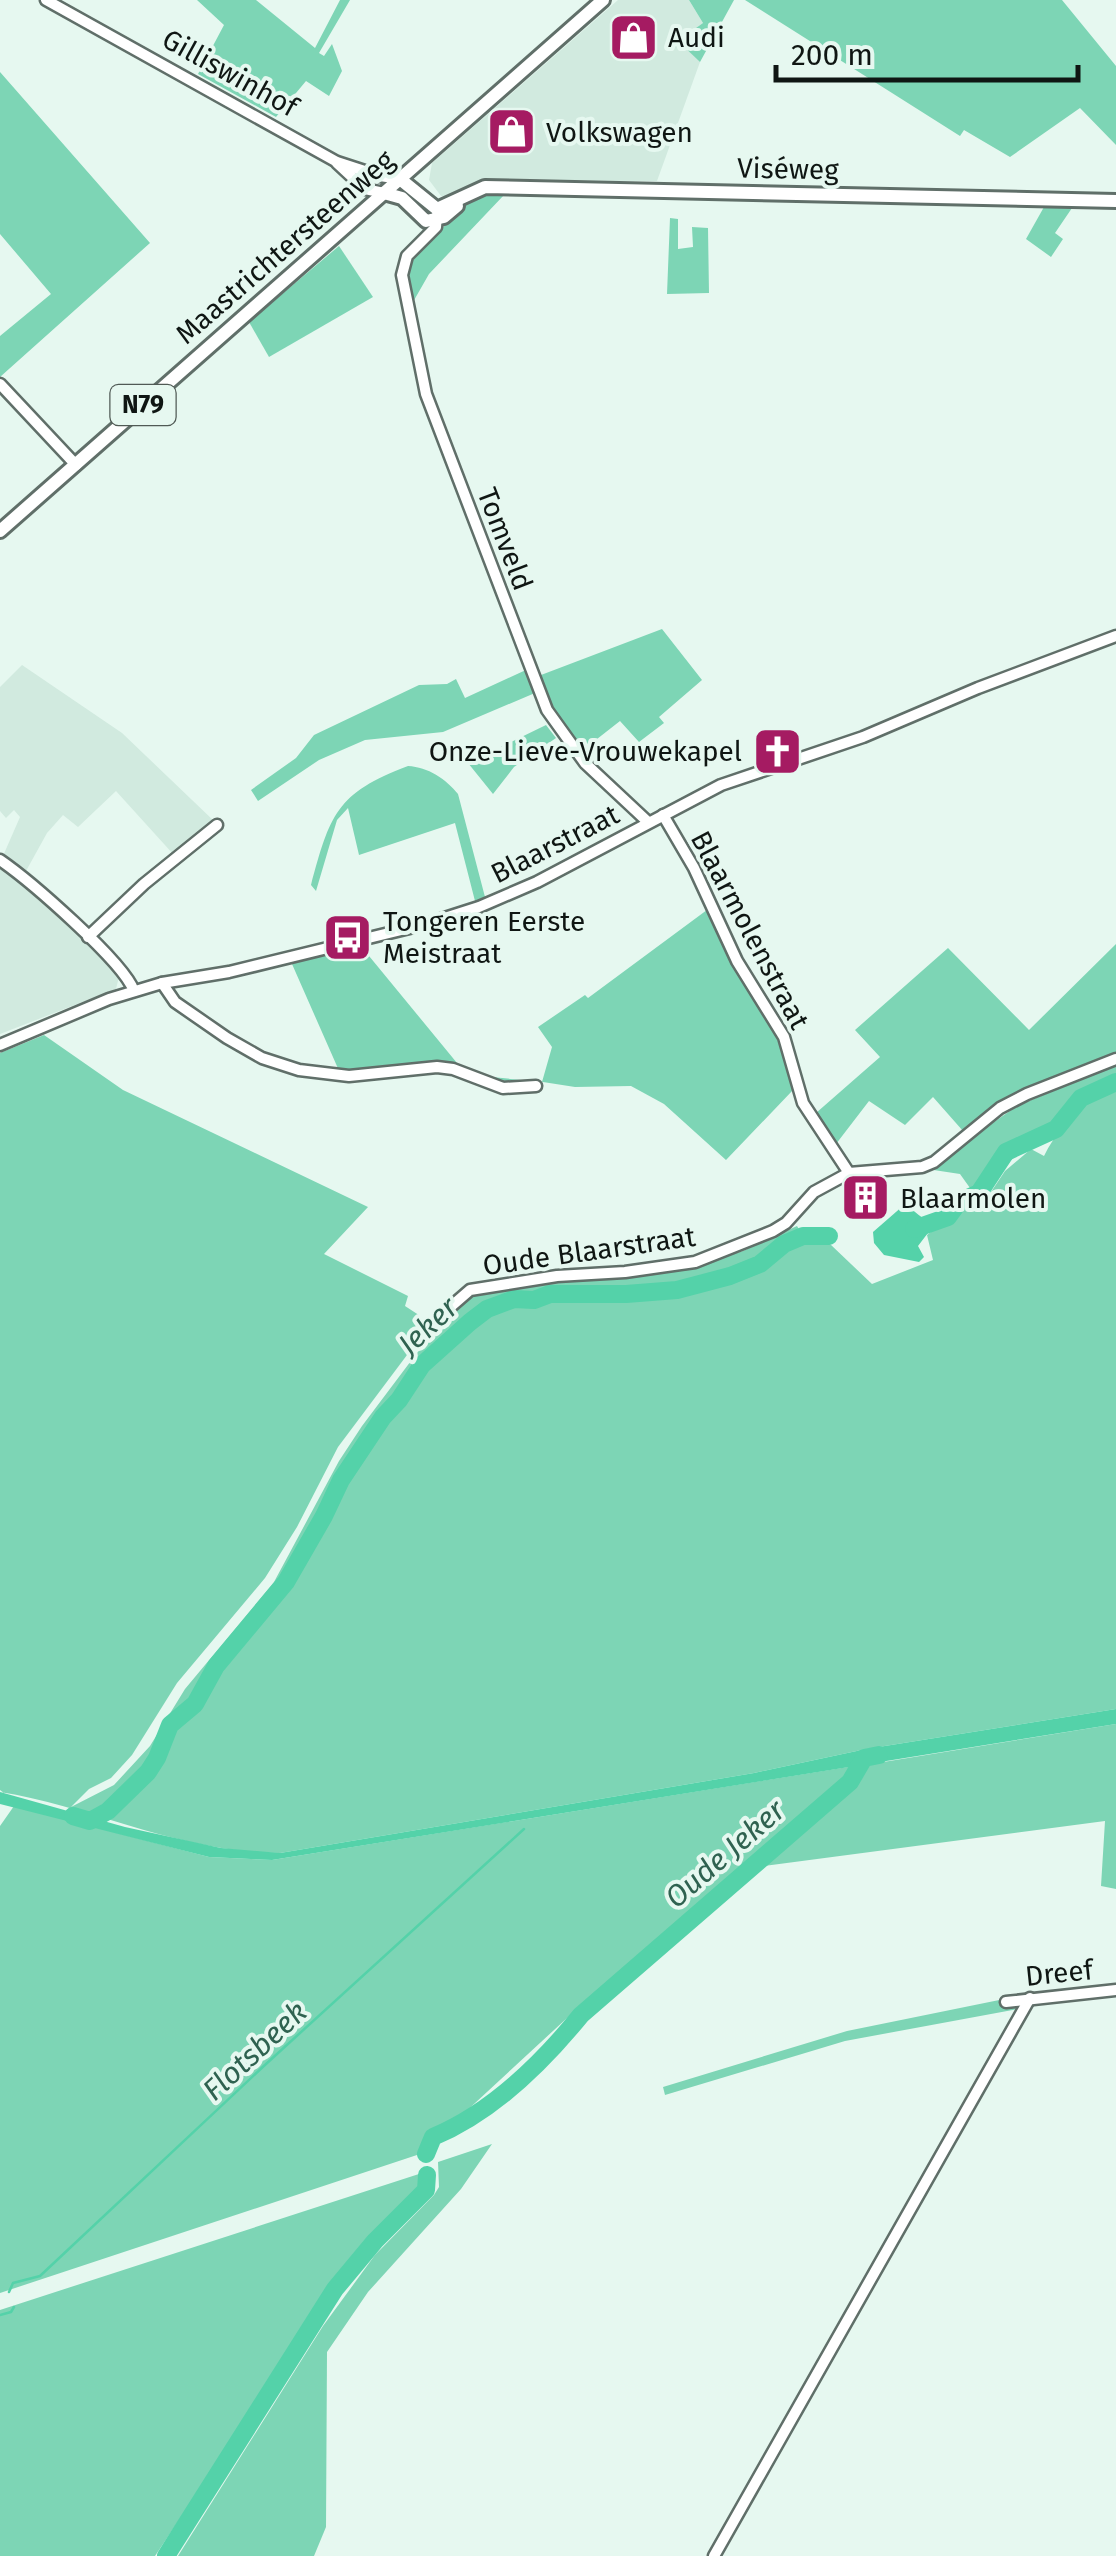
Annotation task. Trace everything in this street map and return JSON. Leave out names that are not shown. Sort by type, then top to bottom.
[{"type":"main road","name":"Maastrichtersteenweg","points":[[0,531],[603,0]]},
{"type":"main road","name":"Gilliswinhof","points":[[400,179],[433,217]]},
{"type":"main road","name":"Viséweg","points":[[433,217],[453,212],[461,198],[486,187],[1116,201]]},
{"type":"main road","name":"Gilliswinhof","points":[[384,193],[402,198],[433,217]]},
{"type":"street","name":"Gilliswinhof","points":[[46,0],[337,162],[400,179]]},
{"type":"street","name":"Gilliswinhof","points":[[337,162],[365,189],[384,193]]},
{"type":"street","name":"Tomveld","points":[[433,217],[422,240],[407,256],[402,274],[426,394],[546,710],[585,762],[648,822]]},
{"type":"street","points":[[0,384],[76,465]]},
{"type":"street","name":"Blaarstraat","points":[[0,1045],[134,991],[426,924],[478,907],[537,882],[742,776],[863,737],[1116,636]]},
{"type":"street","name":"Blaarmolenstraat","points":[[663,815],[694,868],[738,961],[784,1036],[803,1103],[849,1173]]},
{"type":"street","points":[[88,938],[144,884],[217,824]]},
{"type":"street","points":[[0,860],[130,978],[134,991]]},
{"type":"street","points":[[162,983],[175,1002],[227,1038],[262,1058],[299,1070],[349,1076],[437,1067],[454,1069],[503,1088],[536,1086]]},
{"type":"street","points":[[849,1173],[922,1167],[934,1162],[1000,1108],[1116,1060]]},
{"type":"street","name":"Oude Blaarstraat","points":[[440,1316],[470,1290],[694,1262],[773,1231],[786,1223],[814,1192],[849,1173]]},
{"type":"street","name":"Dreef","points":[[1006,2002],[1116,1990]]},
{"type":"street","points":[[714,2556],[1030,1998]]},
{"type":"shaded area","points":[[197,0],[256,0],[315,48],[340,0],[350,0],[319,53],[324,56],[332,44],[342,71],[329,96],[306,81],[276,117],[198,74],[224,25]]},
{"type":"shaded area","points":[[618,0],[689,0],[703,23],[679,41],[700,62],[657,181],[481,180],[441,196],[429,180],[432,163]]},
{"type":"shaded area","points":[[689,0],[734,0],[700,62],[678,41],[703,23]]},
{"type":"shaded area","points":[[745,0],[1062,0],[1116,66],[1116,145],[1080,108],[1010,157],[964,130],[960,136]]},
{"type":"shaded area","points":[[0,72],[150,243],[0,377],[0,336],[51,294],[0,234]]},
{"type":"shaded area","points":[[489,195],[504,195],[429,274],[413,302],[408,276],[412,261],[464,205]]},
{"type":"shaded area","points":[[1044,207],[1072,208],[1055,233],[1063,239],[1051,257],[1026,239]]},
{"type":"shaded area","points":[[670,218],[678,219],[678,249],[693,247],[692,227],[708,228],[709,293],[667,294]]},
{"type":"shaded area","points":[[339,246],[373,297],[269,357],[249,322]]},
{"type":"shaded area","points":[[662,629],[702,680],[659,717],[664,723],[639,742],[620,721],[583,750],[553,712],[541,675]]},
{"type":"shaded area","points":[[22,665],[122,733],[215,822],[174,855],[116,791],[78,827],[63,815],[47,833],[26,871],[3,856],[20,817],[14,810],[6,818],[0,811],[0,687]]},
{"type":"shaded area","points":[[528,669],[535,693],[443,732],[365,740],[319,760],[258,801],[251,790],[296,758],[314,735],[419,685],[447,684],[456,679],[465,698]]},
{"type":"shaded area","points":[[546,725],[556,738],[514,767],[493,794],[468,763]]},
{"type":"shaded area","points":[[408,766],[436,775],[458,794],[485,897],[475,901],[455,823],[359,855],[348,808],[337,820],[316,891],[311,885],[318,861],[340,809],[365,786]]},
{"type":"shaded area","points":[[0,869],[22,883],[113,967],[119,977],[116,989],[0,1034]]},
{"type":"shaded area","points":[[711,907],[772,1021],[793,1090],[726,1160],[664,1104],[631,1086],[575,1087],[543,1082],[501,1085],[453,1066],[340,1073],[292,964],[360,945],[457,1063],[481,1076],[542,1082],[552,1047],[538,1027],[585,995],[588,998]]},
{"type":"shaded area","points":[[1116,944],[1116,1054],[1013,1096],[963,1131],[933,1097],[905,1125],[869,1101],[836,1144],[816,1113],[880,1057],[855,1030],[948,948],[1029,1030]]},
{"type":"shaded area","points":[[44,1035],[123,1090],[368,1207],[324,1254],[408,1296],[405,1306],[431,1323],[338,1447],[297,1527],[265,1578],[177,1683],[132,1755],[111,1778],[89,1789],[71,1807],[114,1785],[150,1746],[185,1689],[274,1582],[362,1426],[447,1313],[475,1293],[555,1281],[680,1270],[743,1251],[797,1226],[807,1242],[830,1244],[872,1284],[933,1260],[927,1235],[937,1227],[934,1221],[930,1222],[948,1198],[970,1188],[960,1174],[927,1169],[1017,1106],[1116,1065],[1116,1709],[866,1749],[754,1773],[280,1853],[208,1846],[0,1790],[0,1053]],"holes":[[[1076,1097],[1084,1100],[1044,1156],[1031,1149],[1005,1171],[987,1198],[974,1188],[986,1168],[1004,1167],[1023,1149],[1031,1134],[1052,1124]]]},
{"type":"shaded area","points":[[904,1205],[934,1221],[937,1227],[918,1246],[924,1257],[919,1262],[884,1255],[874,1243],[873,1232]]},
{"type":"shaded area","points":[[1116,1709],[1116,1724],[272,1860],[209,1857],[0,1804],[0,1792],[125,1827],[221,1848],[280,1853],[754,1773],[866,1749]]},
{"type":"shaded area","points":[[1116,1724],[1116,1889],[1101,1886],[1105,1821],[764,1866],[856,1786],[865,1765]]},
{"type":"shaded area","points":[[854,1766],[830,1792],[580,2006],[461,2116],[423,2140],[420,2154],[0,2293],[0,1826],[14,1806],[209,1857],[272,1860]]},
{"type":"shaded area","points":[[1014,1997],[1018,2009],[845,2041],[665,2095],[663,2087],[847,2031]]},
{"type":"shaded area","points":[[492,2144],[461,2189],[368,2292],[327,2352],[326,2527],[314,2556],[178,2556],[323,2326],[375,2255],[434,2195],[439,2187],[438,2162]]},
{"type":"shaded area","points":[[422,2173],[420,2192],[341,2276],[155,2556],[0,2556],[0,2310]]},
{"type":"waterway","name":"Jeker","points":[[914,1229],[948,1217],[959,1202],[979,1193],[1006,1152],[1056,1129],[1081,1098],[1116,1082]]},
{"type":"waterway","name":"Jeker","points":[[73,1816],[90,1821],[108,1811],[148,1772],[170,1725],[195,1704],[216,1666],[286,1582],[341,1480],[383,1417],[422,1365],[470,1322],[487,1309],[514,1299],[534,1300],[550,1294],[677,1290],[760,1264],[784,1244],[803,1236],[829,1236]]},
{"type":"waterway","name":"Oude Jeker","points":[[426,2154],[433,2137],[475,2115],[514,2085],[581,2015],[850,1782],[864,1758],[879,1755]]},
{"type":"waterway","name":"Flotsbeek","points":[[9,2292],[13,2283],[40,2276],[524,1829]]},
{"type":"waterway","name":"Oude Jeker","points":[[166,2556],[335,2289],[375,2241],[426,2190],[427,2175]]},
{"type":"waterway","name":"Flotsbeek","points":[[0,2315],[14,2307]]},
{"type":"place","name":"Audi","points":[[633,37]]},
{"type":"place","name":"Volkswagen","points":[[511,132]]},
{"type":"place","name":"Onze-Lieve-Vrouwekapel","points":[[777,751]]},
{"type":"place","name":"Tongeren Eerste Meistraat","points":[[348,937]]},
{"type":"place","name":"Blaarmolen","points":[[865,1198]]}]
